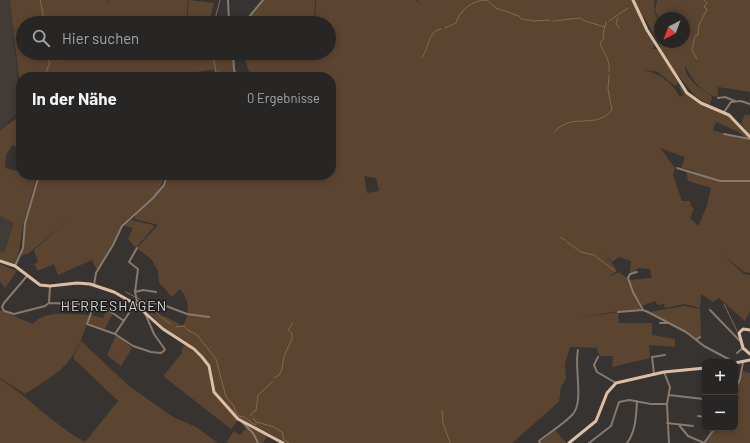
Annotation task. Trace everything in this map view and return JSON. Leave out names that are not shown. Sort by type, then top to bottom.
[{"type":"main road","points":[[633,0],[647,30],[687,93],[702,103],[724,112],[739,124],[750,138]]},
{"type":"main road","points":[[0,261],[15,266],[40,285],[50,286],[77,283],[94,285],[136,302],[163,329],[194,349],[202,357],[209,366],[214,392],[240,420],[283,443]]},
{"type":"main road","points":[[750,330],[743,329],[740,331],[740,341],[743,348],[750,354]]},
{"type":"main road","points":[[738,363],[750,360]]},
{"type":"main road","points":[[569,443],[596,421],[607,393],[616,383],[664,372],[702,368]]},
{"type":"street","points":[[228,0],[229,16]]},
{"type":"street","points":[[250,16],[263,0]]},
{"type":"street","points":[[233,60],[235,72]]},
{"type":"street","points":[[718,98],[725,98],[750,104]]},
{"type":"street","points":[[724,112],[731,102],[735,101]]},
{"type":"street","points":[[724,134],[750,138]]},
{"type":"street","points":[[677,168],[720,181],[750,181]]},
{"type":"street","points":[[15,266],[22,248],[25,223],[37,180]]},
{"type":"street","points":[[94,285],[96,273],[113,245],[122,226],[154,198],[164,185],[166,180]]},
{"type":"street","points":[[115,334],[136,302],[138,269],[129,262],[136,248]]},
{"type":"street","points":[[637,272],[630,274],[628,278],[631,290],[643,310]]},
{"type":"street","points":[[27,276],[4,303],[2,307],[4,311],[14,314],[45,306],[49,303],[94,304],[104,307],[124,320]]},
{"type":"street","points":[[49,303],[50,286]]},
{"type":"street","points":[[136,292],[143,290],[156,292]]},
{"type":"street","points":[[136,302],[161,304],[187,314],[209,317]]},
{"type":"street","points":[[94,304],[87,324],[115,334],[126,343],[145,350],[161,353],[163,352],[164,348],[154,334],[145,315],[146,312]]},
{"type":"street","points":[[618,312],[643,310],[686,332],[696,340],[727,359]]},
{"type":"street","points":[[710,310],[740,341]]},
{"type":"street","points":[[660,323],[669,323]]},
{"type":"street","points":[[696,340],[700,337]]},
{"type":"street","points":[[737,353],[743,348]]},
{"type":"street","points":[[536,443],[540,442],[575,410],[578,402],[578,350]]},
{"type":"street","points":[[654,374],[652,358],[665,355]]},
{"type":"street","points":[[598,357],[594,365],[595,370],[616,383]]},
{"type":"street","points":[[738,383],[743,362]]},
{"type":"street","points":[[664,372],[670,387],[667,404],[669,443]]},
{"type":"street","points":[[669,395],[702,398]]},
{"type":"street","points":[[589,443],[611,426],[619,402],[629,400],[651,404],[667,404]]},
{"type":"street","points":[[627,443],[632,436],[635,425],[637,401]]},
{"type":"street","points":[[698,416],[702,417]]},
{"type":"street","points":[[240,420],[253,433],[258,443]]},
{"type":"street","points":[[667,423],[694,426]]},
{"type":"street","points":[[679,425],[688,436],[704,443],[713,431]]},
{"type":"shaded area","points":[[0,0],[10,0],[17,72],[16,72],[16,114],[0,130]]},
{"type":"shaded area","points":[[10,0],[109,0],[106,5],[110,0],[188,0],[187,16],[16,16],[16,52]]},
{"type":"shaded area","points":[[189,0],[214,3],[211,16],[188,16]]},
{"type":"shaded area","points":[[264,0],[315,0],[314,16],[251,16]]},
{"type":"shaded area","points":[[316,0],[416,0],[422,6],[417,0],[655,0],[654,35],[644,17],[641,22],[654,43],[653,48],[650,48],[658,50],[660,48],[690,48],[690,12],[656,12],[657,0],[750,0],[750,92],[718,87],[718,97],[712,96],[698,85],[690,75],[685,65],[685,70],[690,79],[699,87],[712,97],[710,105],[696,97],[677,74],[674,76],[679,83],[675,86],[658,72],[643,69],[668,82],[680,97],[684,95],[679,87],[681,86],[696,101],[729,116],[750,139],[745,138],[739,132],[716,122],[713,130],[738,138],[750,140],[750,180],[720,180],[750,181],[750,273],[744,272],[722,254],[744,274],[750,275],[750,311],[745,321],[719,298],[713,302],[701,294],[700,308],[685,304],[665,308],[664,304],[658,305],[655,301],[642,306],[630,285],[641,310],[618,311],[579,318],[618,312],[619,323],[652,323],[652,335],[675,339],[675,347],[649,345],[650,358],[612,367],[613,356],[599,356],[597,348],[570,347],[565,364],[566,378],[561,387],[559,402],[512,443],[285,443],[269,433],[240,419],[216,394],[211,366],[203,356],[164,328],[148,312],[166,317],[183,326],[187,316],[188,307],[186,298],[180,289],[172,297],[159,282],[158,271],[152,260],[137,248],[158,225],[135,219],[135,216],[154,198],[166,180],[336,180],[336,72],[249,72],[245,60],[336,60],[336,16],[315,16]],"holes":[[[660,148],[685,157],[681,168],[692,170],[701,175],[686,169],[688,181],[711,188],[707,206],[698,226],[690,218],[694,209],[691,206],[690,201],[682,201],[673,175],[675,167]],[[364,176],[376,178],[379,191],[367,193]],[[606,254],[612,262],[619,257],[631,261],[630,273],[635,272],[638,268],[650,269],[652,278],[629,280],[619,272],[608,277],[617,271]]]},
{"type":"shaded area","points":[[17,60],[233,60],[234,72],[218,72],[210,70],[198,72],[18,72]]},
{"type":"shaded area","points":[[745,114],[750,115],[750,135],[741,124]]},
{"type":"shaded area","points":[[16,119],[16,146],[12,145],[6,155],[5,168],[16,171],[16,180],[36,180],[23,225],[18,256],[15,264],[0,259],[0,251],[4,253],[14,223],[0,216],[0,130]]},
{"type":"shaded area","points":[[38,180],[129,180],[128,182],[129,180],[164,180],[157,193],[121,225],[111,247],[97,270],[92,260],[58,275],[54,264],[38,271],[34,264],[38,262],[34,250],[73,216],[29,253],[21,256],[24,227]]},
{"type":"shaded area","points":[[0,216],[14,223],[4,253],[0,251]]},
{"type":"shaded area","points":[[131,220],[153,225],[154,227],[136,248],[128,239],[133,228],[123,225]]},
{"type":"shaded area","points":[[0,264],[17,271],[5,288],[0,282]]},
{"type":"shaded area","points":[[684,306],[700,309],[701,337],[696,339],[649,312]]},
{"type":"shaded area","points":[[107,309],[113,313],[105,329],[88,323],[91,315],[103,318]]},
{"type":"shaded area","points":[[0,310],[33,324],[44,316],[59,314],[90,315],[81,340],[70,359],[58,372],[25,394],[0,378]]},
{"type":"shaded area","points":[[116,335],[132,348],[121,366],[107,355]]},
{"type":"shaded area","points":[[81,341],[129,386],[173,417],[196,427],[218,443],[0,443],[0,379],[63,428],[85,442],[118,401],[73,358]]},
{"type":"shaded area","points":[[185,344],[201,358],[208,368],[213,392],[238,420],[231,429],[163,376],[182,353],[181,350]]},
{"type":"shaded area","points":[[743,371],[750,373],[750,443],[704,443],[713,431],[738,431],[738,384]]},
{"type":"shaded area","points":[[245,424],[268,435],[263,443],[226,443],[234,431],[240,435],[247,427]]},
{"type":"shaded area","points":[[555,430],[566,443],[541,443],[541,441]]},
{"type":"waterway","points":[[40,0],[43,16]]},
{"type":"waterway","points":[[216,16],[220,0]]},
{"type":"waterway","points":[[445,28],[456,23],[460,14],[467,7],[482,0],[487,0],[496,8],[519,16],[521,19],[534,21],[550,20]]},
{"type":"waterway","points":[[697,59],[692,50],[695,36],[698,35],[699,25],[707,9],[704,7],[707,3],[704,0]]},
{"type":"waterway","points":[[609,21],[628,8]]},
{"type":"waterway","points":[[553,21],[580,18],[605,27],[606,22]]},
{"type":"waterway","points":[[618,18],[616,23],[619,28]]},
{"type":"waterway","points":[[605,27],[603,33],[604,38],[600,43],[608,60],[609,72]]},
{"type":"waterway","points":[[422,57],[433,33],[436,30],[441,29]]},
{"type":"waterway","points":[[46,72],[50,63],[48,60]]},
{"type":"waterway","points":[[214,60],[215,72]]},
{"type":"waterway","points":[[555,131],[562,125],[569,123],[599,119],[606,116],[612,110],[608,89],[609,75]]},
{"type":"waterway","points":[[560,237],[565,240]]},
{"type":"waterway","points":[[567,242],[581,252],[594,255],[615,271]]},
{"type":"waterway","points":[[126,292],[135,297]]},
{"type":"waterway","points":[[138,298],[142,301]]},
{"type":"waterway","points":[[143,303],[146,307],[153,310],[171,324]]},
{"type":"waterway","points":[[724,304],[737,331]]},
{"type":"waterway","points":[[274,378],[279,375],[282,369],[284,356],[292,339],[292,333],[288,330],[293,323]]},
{"type":"waterway","points":[[176,327],[184,326],[189,331],[197,335],[216,359],[226,397],[234,406],[235,411],[239,416],[244,417],[255,425],[257,422],[274,427],[283,433],[283,439],[289,443]]},
{"type":"waterway","points":[[250,416],[254,411],[256,411],[258,395],[272,382]]},
{"type":"waterway","points":[[442,410],[443,423],[450,443]]},
{"type":"waterway","points":[[253,418],[256,422]]},
{"type":"district","name":"HERRESHAGEN","points":[[114,306]]}]
